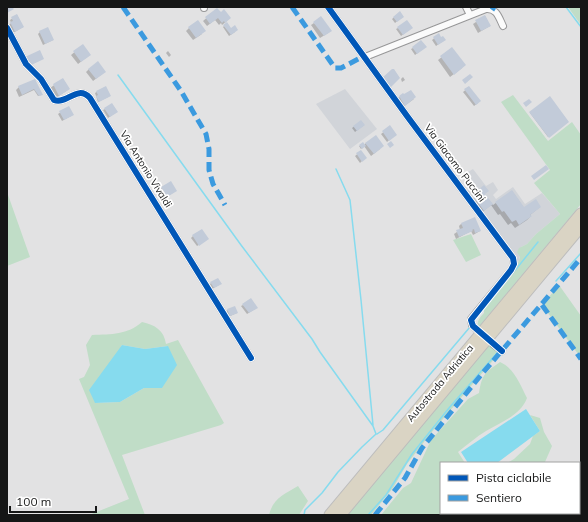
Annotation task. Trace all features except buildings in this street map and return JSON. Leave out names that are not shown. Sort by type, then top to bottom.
[{"type":"highway","name":"Autostrada Adriatica","points":[[330,515],[581,214]]},
{"type":"highway","name":"Autostrada Adriatica","points":[[340,515],[581,226]]},
{"type":"street","name":"Via Giacomo Puccini","points":[[328,7],[513,258],[514,264],[511,270],[471,318],[472,325],[477,330]]},
{"type":"street","points":[[466,7],[470,15]]},
{"type":"street","points":[[365,58],[470,15],[486,10],[492,10],[497,14],[503,26]]},
{"type":"street","name":"Via Antonio Vivaldi","points":[[7,28],[26,64],[41,79],[53,99],[59,102],[82,93],[90,98],[251,358]]},
{"type":"street","points":[[493,344],[502,352]]},
{"type":"shaded area","points":[[345,89],[377,129],[350,149],[316,104]]},
{"type":"shaded area","points":[[473,169],[486,186],[493,182],[498,190],[493,195],[496,199],[513,187],[525,204],[542,193],[560,214],[536,234],[527,244],[521,247],[519,261],[517,263],[468,195],[467,190],[472,188],[467,181],[472,177],[468,172]]},
{"type":"green space","points":[[568,7],[581,7],[581,25]]},
{"type":"green space","points":[[513,95],[548,141],[572,122],[581,135],[581,204],[478,328],[478,321],[484,313],[484,307],[519,261],[520,257],[517,252],[519,248],[527,244],[536,234],[560,214],[534,183],[550,170],[501,102]]},
{"type":"green space","points":[[7,192],[30,257],[7,266]]},
{"type":"green space","points":[[471,234],[481,255],[466,262],[453,240]]},
{"type":"green space","points":[[559,285],[581,316],[581,358],[542,305]]},
{"type":"green space","points":[[142,322],[155,327],[163,335],[166,344],[178,340],[224,423],[122,455],[145,515],[89,515],[129,499],[79,379],[84,377],[90,365],[86,345],[92,335],[125,332]],"holes":[[[122,345],[145,349],[168,346],[162,388],[144,388],[120,402],[95,403]]]},
{"type":"green space","points":[[490,343],[498,354],[496,357],[431,433],[407,464],[393,488],[371,515],[346,515]]},
{"type":"green space","points":[[500,362],[509,368],[519,382],[527,398],[515,414],[482,433],[458,452],[464,462],[440,462],[440,514],[505,515],[381,515],[403,488],[411,483],[431,440],[468,399],[479,393],[481,382],[485,374]]},
{"type":"green space","points":[[530,415],[540,418],[544,432],[552,446],[545,462],[509,462],[530,444],[533,436],[540,431]]},
{"type":"green space","points":[[580,472],[581,515],[522,515],[580,514]]},
{"type":"green space","points":[[298,486],[308,501],[299,515],[269,515],[273,504],[277,500]]},
{"type":"water","points":[[122,345],[145,349],[168,346],[177,365],[162,388],[144,388],[120,402],[95,403],[89,390]]},
{"type":"water","points":[[526,409],[540,431],[498,462],[467,462],[461,452]]},
{"type":"waterway","points":[[566,7],[581,27]]},
{"type":"waterway","points":[[118,75],[241,245],[312,339],[373,426],[376,434],[338,472],[322,493],[305,510],[304,515]]},
{"type":"waterway","points":[[336,169],[350,200],[373,425]]},
{"type":"waterway","points":[[475,320],[538,242]]},
{"type":"waterway","points":[[556,281],[581,253]]},
{"type":"waterway","points":[[377,434],[383,430],[470,327]]},
{"type":"waterway","points":[[368,515],[386,495],[412,454],[449,408],[497,353]]},
{"type":"marked path","points":[[123,7],[181,91],[206,134],[209,149],[209,170],[213,184],[225,205]]},
{"type":"marked path","points":[[292,7],[335,68],[341,68],[364,56]]},
{"type":"marked path","points":[[375,515],[405,478],[422,448],[481,375],[581,258]]},
{"type":"marked path","points":[[542,305],[581,359]]},
{"type":"cycle path","points":[[328,7],[513,258],[514,264],[511,270],[471,320],[473,326],[502,351]]},
{"type":"cycle path","points":[[7,28],[26,64],[41,79],[54,100],[63,100],[81,93],[90,98],[251,358]]}]
